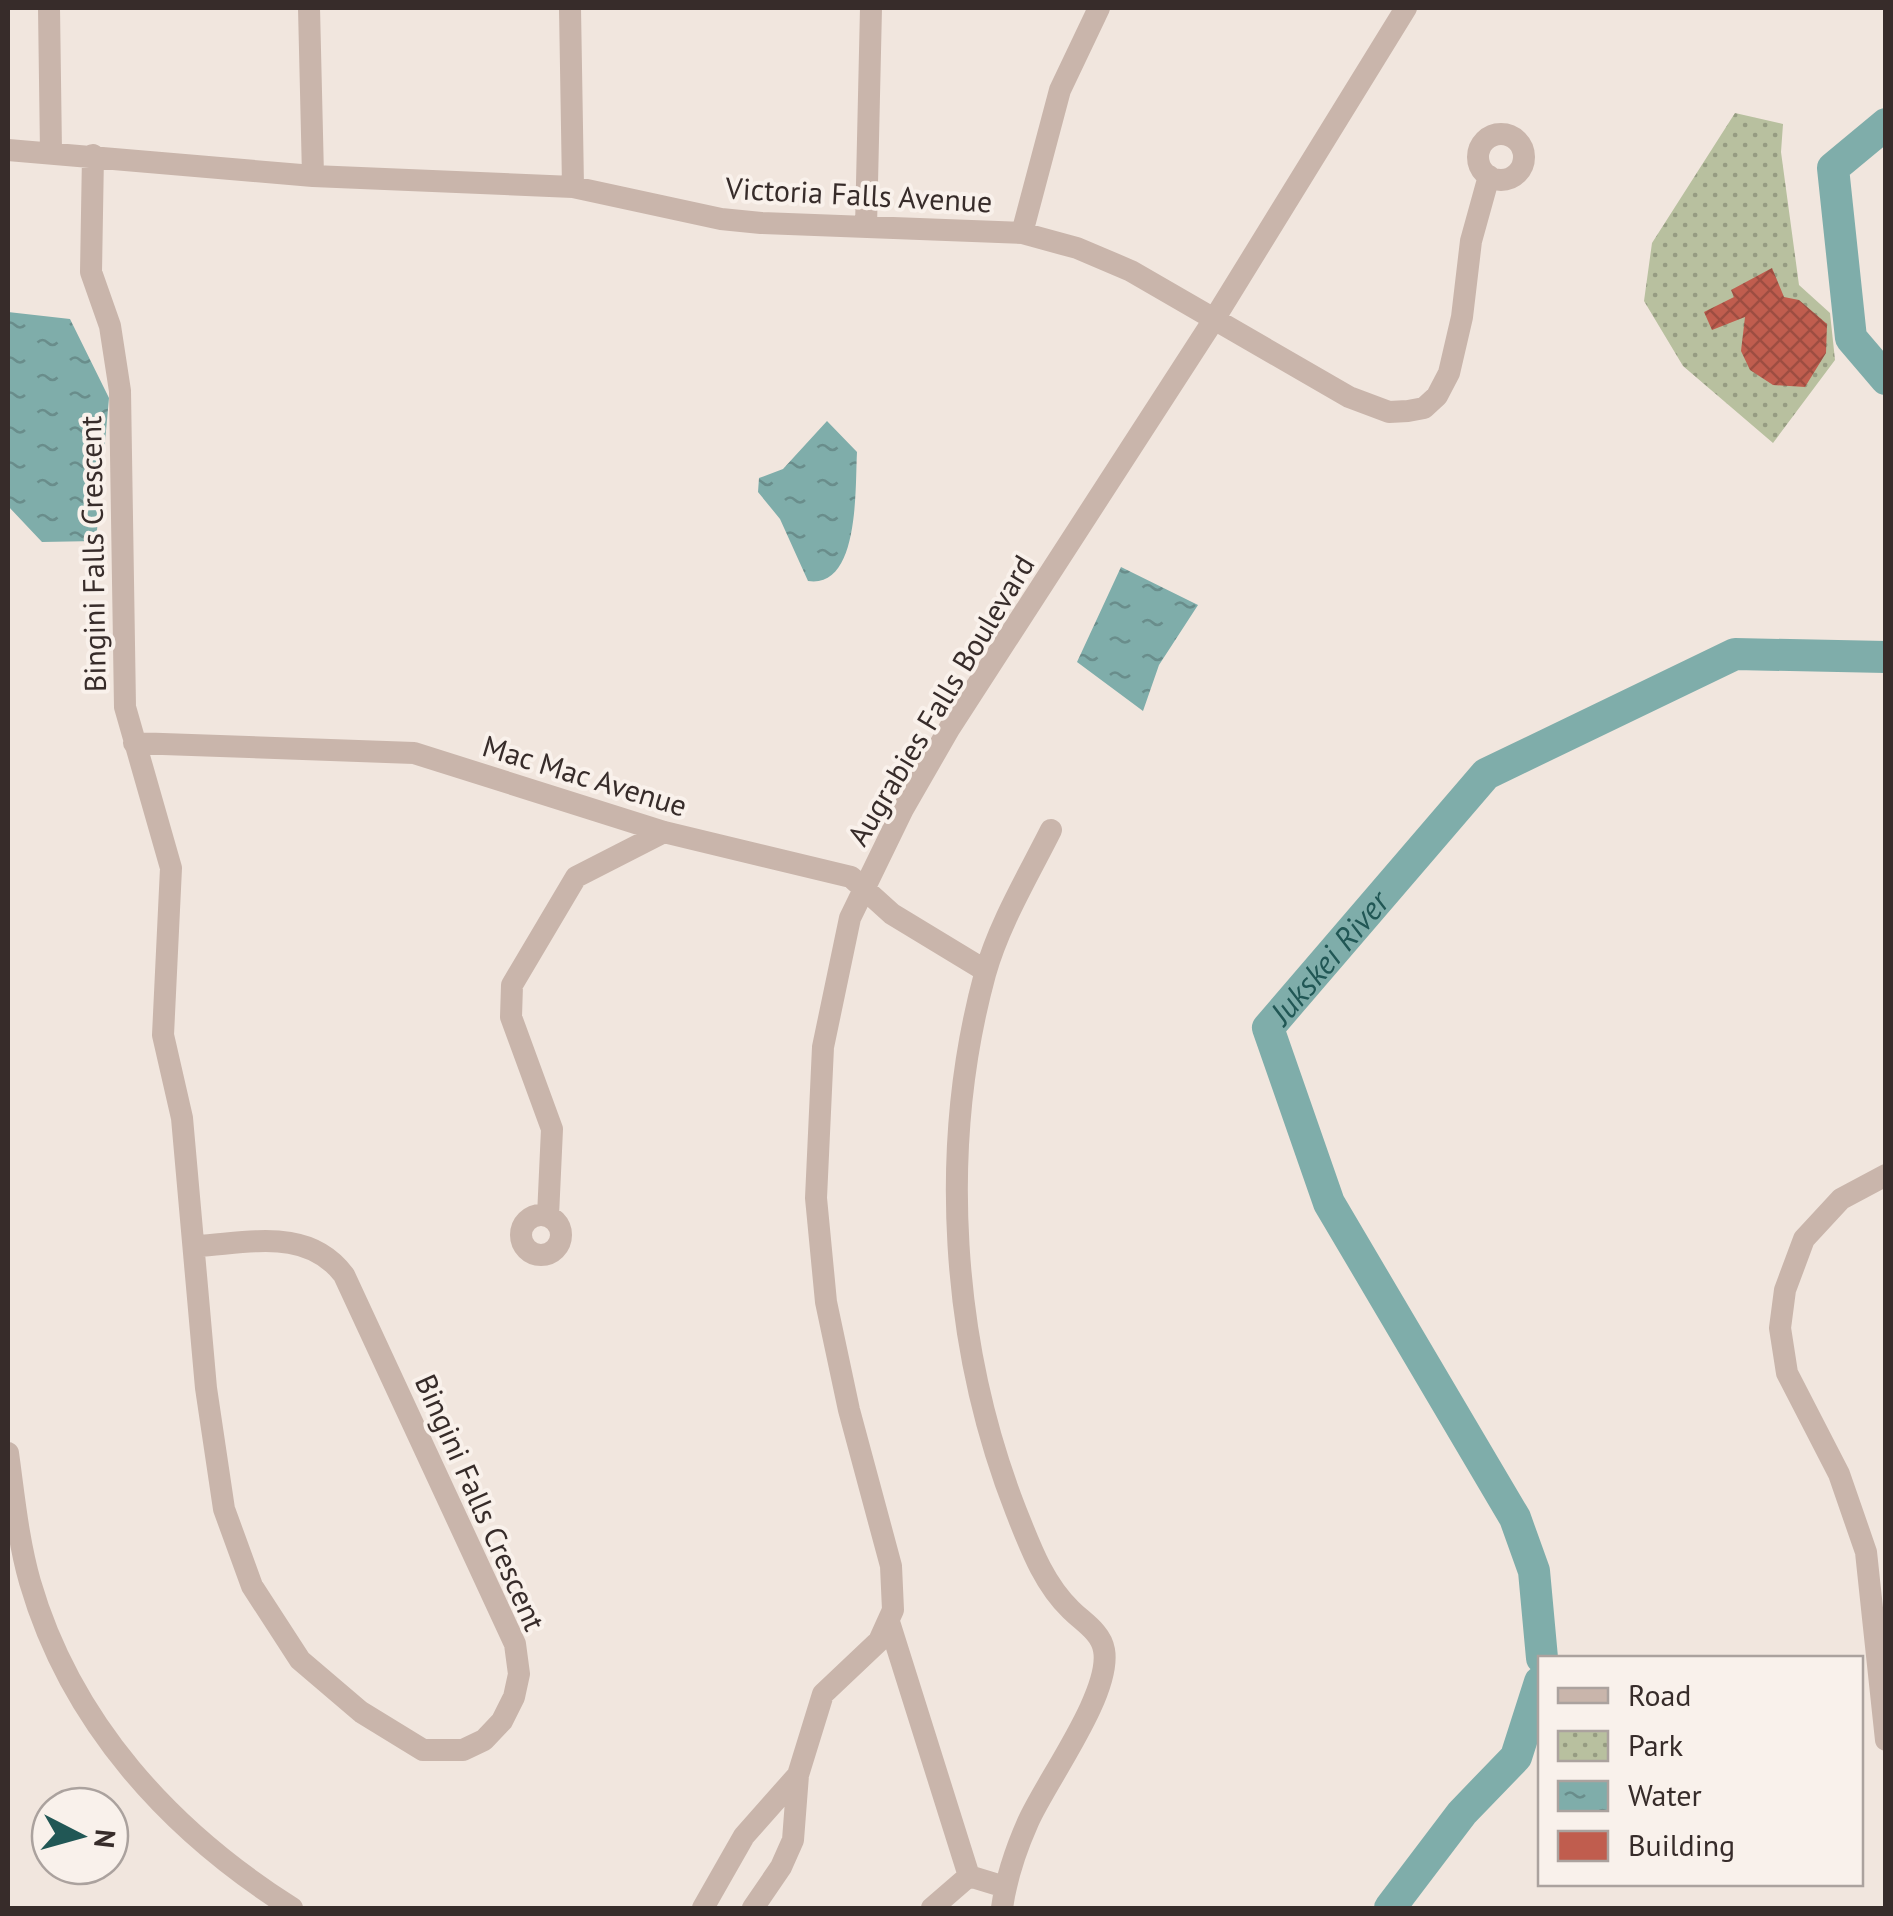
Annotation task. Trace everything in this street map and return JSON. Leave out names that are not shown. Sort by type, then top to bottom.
[{"type":"street","points":[[49,8],[51,152]]},
{"type":"street","points":[[309,8],[313,176]]},
{"type":"street","points":[[570,8],[573,186]]},
{"type":"street","points":[[866,227],[871,8]]},
{"type":"street","points":[[1022,233],[1060,90],[1099,8]]},
{"type":"street","name":"Augrabies Falls Boulevard","points":[[969,1876],[890,1625],[891,1566],[826,1302],[816,1198],[826,1030],[840,957],[864,885],[949,730],[1213,321],[1406,8]]},
{"type":"street","name":"Victoria Falls Avenue","points":[[8,150],[313,176],[573,186],[721,219],[1022,233],[1077,248],[1130,271],[1368,406],[1389,412],[1424,408],[1437,396],[1456,346],[1470,241],[1489,176]]},
{"type":"street","name":"Bingini Falls Crescent","points":[[93,156],[91,272],[110,326],[120,391],[122,680],[134,743],[170,868],[164,1036],[182,1118],[215,1462],[224,1509],[252,1586],[300,1660],[330,1689],[401,1739],[442,1753],[463,1750],[484,1740],[514,1697],[519,1674],[515,1644],[344,1275],[321,1250],[304,1243],[196,1246]]},
{"type":"street","name":"Mac Mac Avenue","points":[[134,743],[414,753],[664,832],[836,872],[864,885],[892,914],[986,971]]},
{"type":"street","points":[[932,1908],[969,1876],[1004,1898],[1028,1822],[1101,1678],[1104,1649],[1100,1638],[1050,1585],[1035,1559],[999,1461],[969,1336],[958,1228],[961,1117],[986,971],[1052,830]]},
{"type":"street","points":[[548,1216],[552,1129],[511,1017],[512,985],[576,877],[664,832]]},
{"type":"street","points":[[1886,1175],[1841,1199],[1804,1239],[1785,1290],[1780,1328],[1787,1373],[1839,1474],[1866,1552],[1883,1674],[1886,1740]]},
{"type":"street","points":[[8,1454],[29,1579],[58,1658],[84,1706],[155,1800],[201,1842],[292,1908]]},
{"type":"street","points":[[753,1908],[781,1867],[793,1840],[798,1775],[823,1694],[890,1625]]},
{"type":"street","points":[[712,1905],[744,1836],[798,1775]]},
{"type":"green space","points":[[1735,113],[1783,124],[1781,152],[1799,285],[1830,313],[1835,360],[1773,443],[1683,366],[1644,301],[1652,243]]},
{"type":"water","points":[[8,312],[70,319],[109,398],[96,541],[42,542],[8,506]]},
{"type":"water","points":[[827,421],[857,452],[854,510],[846,553],[837,569],[825,579],[808,581],[780,519],[758,492],[759,478],[783,469]]},
{"type":"water","points":[[1121,567],[1198,605],[1159,665],[1143,711],[1077,662]]},
{"type":"building","points":[[1772,268],[1784,297],[1799,300],[1827,324],[1826,353],[1805,387],[1773,385],[1750,370],[1741,351],[1745,317],[1712,330],[1704,312],[1734,297],[1731,290]]},
{"type":"waterway","name":"Jukskei River","points":[[1886,124],[1833,168],[1851,338],[1886,379]]},
{"type":"waterway","name":"Jukskei River","points":[[1542,1656],[1534,1571],[1515,1518],[1329,1203],[1268,1028],[1486,774],[1735,654],[1886,657]]},
{"type":"waterway","name":"Jukskei River","points":[[1390,1908],[1462,1813],[1516,1757],[1538,1688]]}]
